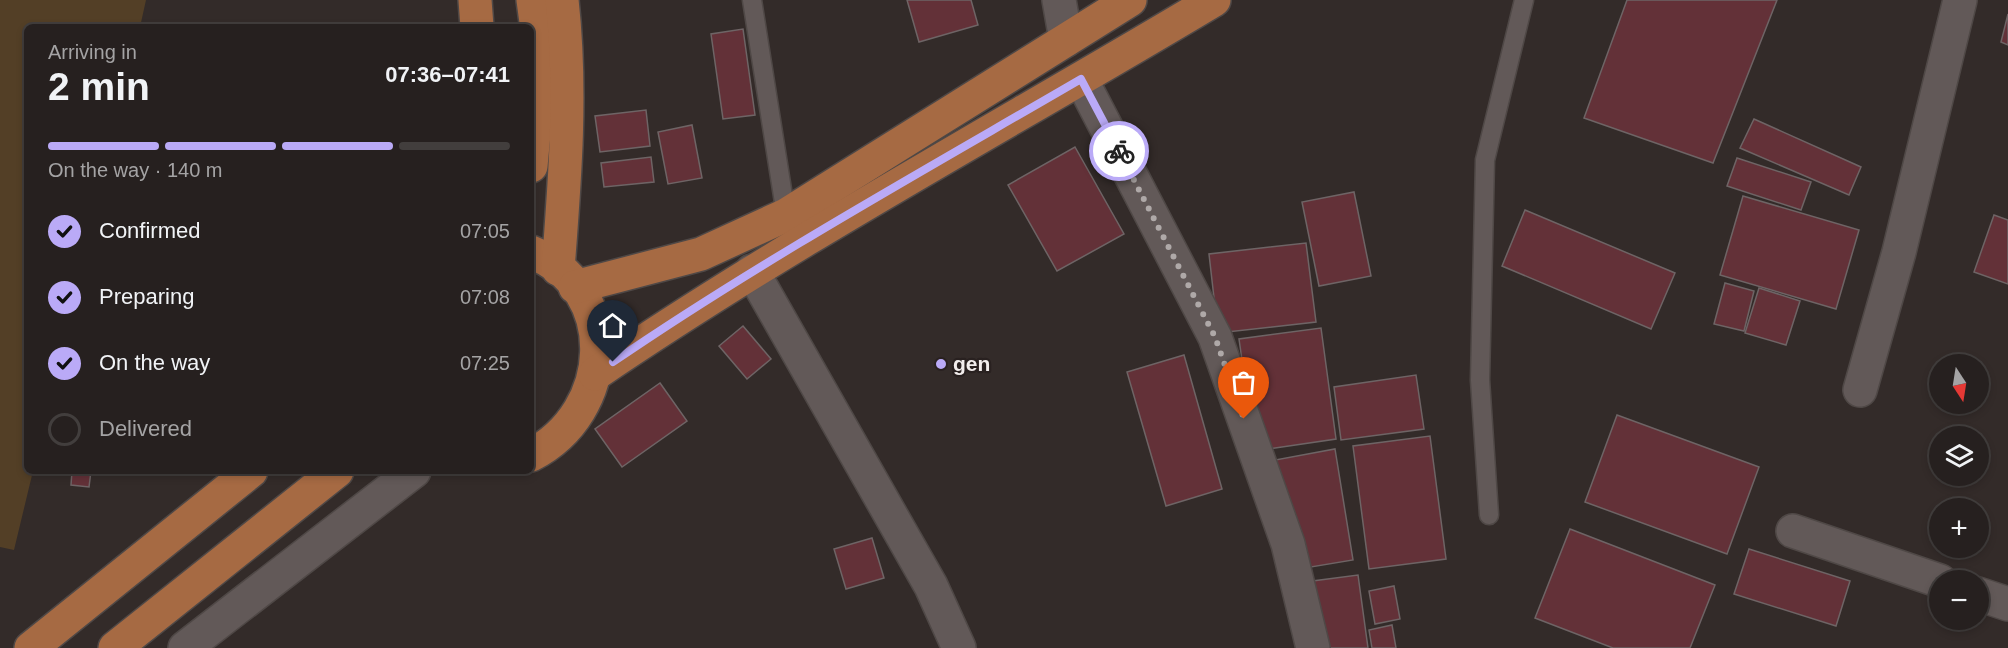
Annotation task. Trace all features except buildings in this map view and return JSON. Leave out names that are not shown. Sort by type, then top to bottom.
[{"type":"highway","points":[[475,0],[477,24]]},
{"type":"highway","points":[[532,0],[541,59],[534,134]]},
{"type":"highway","points":[[562,0],[567,71],[567,278]]},
{"type":"highway","points":[[567,278],[700,254],[786,215],[1130,0]]},
{"type":"highway","points":[[595,374],[702,301],[1214,0]]},
{"type":"highway","points":[[534,254],[567,278],[587,307],[594,328],[597,351],[595,374],[589,396],[578,416],[563,434],[534,453]]},
{"type":"highway","points":[[31,648],[247,474]]},
{"type":"highway","points":[[115,648],[333,474]]},
{"type":"street","points":[[1059,0],[1066,40]]},
{"type":"street","points":[[1860,390],[1899,252],[1960,0]]},
{"type":"street","points":[[1081,79],[1215,337],[1288,544],[1313,648]]},
{"type":"street","points":[[752,271],[931,586],[959,648]]},
{"type":"street","points":[[185,648],[410,474]]},
{"type":"street","points":[[1793,531],[1929,577]]},
{"type":"street","points":[[1989,598],[2008,604]]},
{"type":"lane","points":[[752,0],[786,215]]},
{"type":"lane","points":[[1489,515],[1480,380],[1485,160],[1524,0]]},
{"type":"shaded area","points":[[0,0],[146,0],[141,24],[24,24],[24,474],[32,474],[14,550],[0,547]]},
{"type":"way so far","points":[[1119,151],[1215,337],[1244,419]]},
{"type":"place","name":"gen","points":[[941,364]]},
{"type":"route","points":[[613,362],[702,301],[1081,79],[1119,151]]}]
